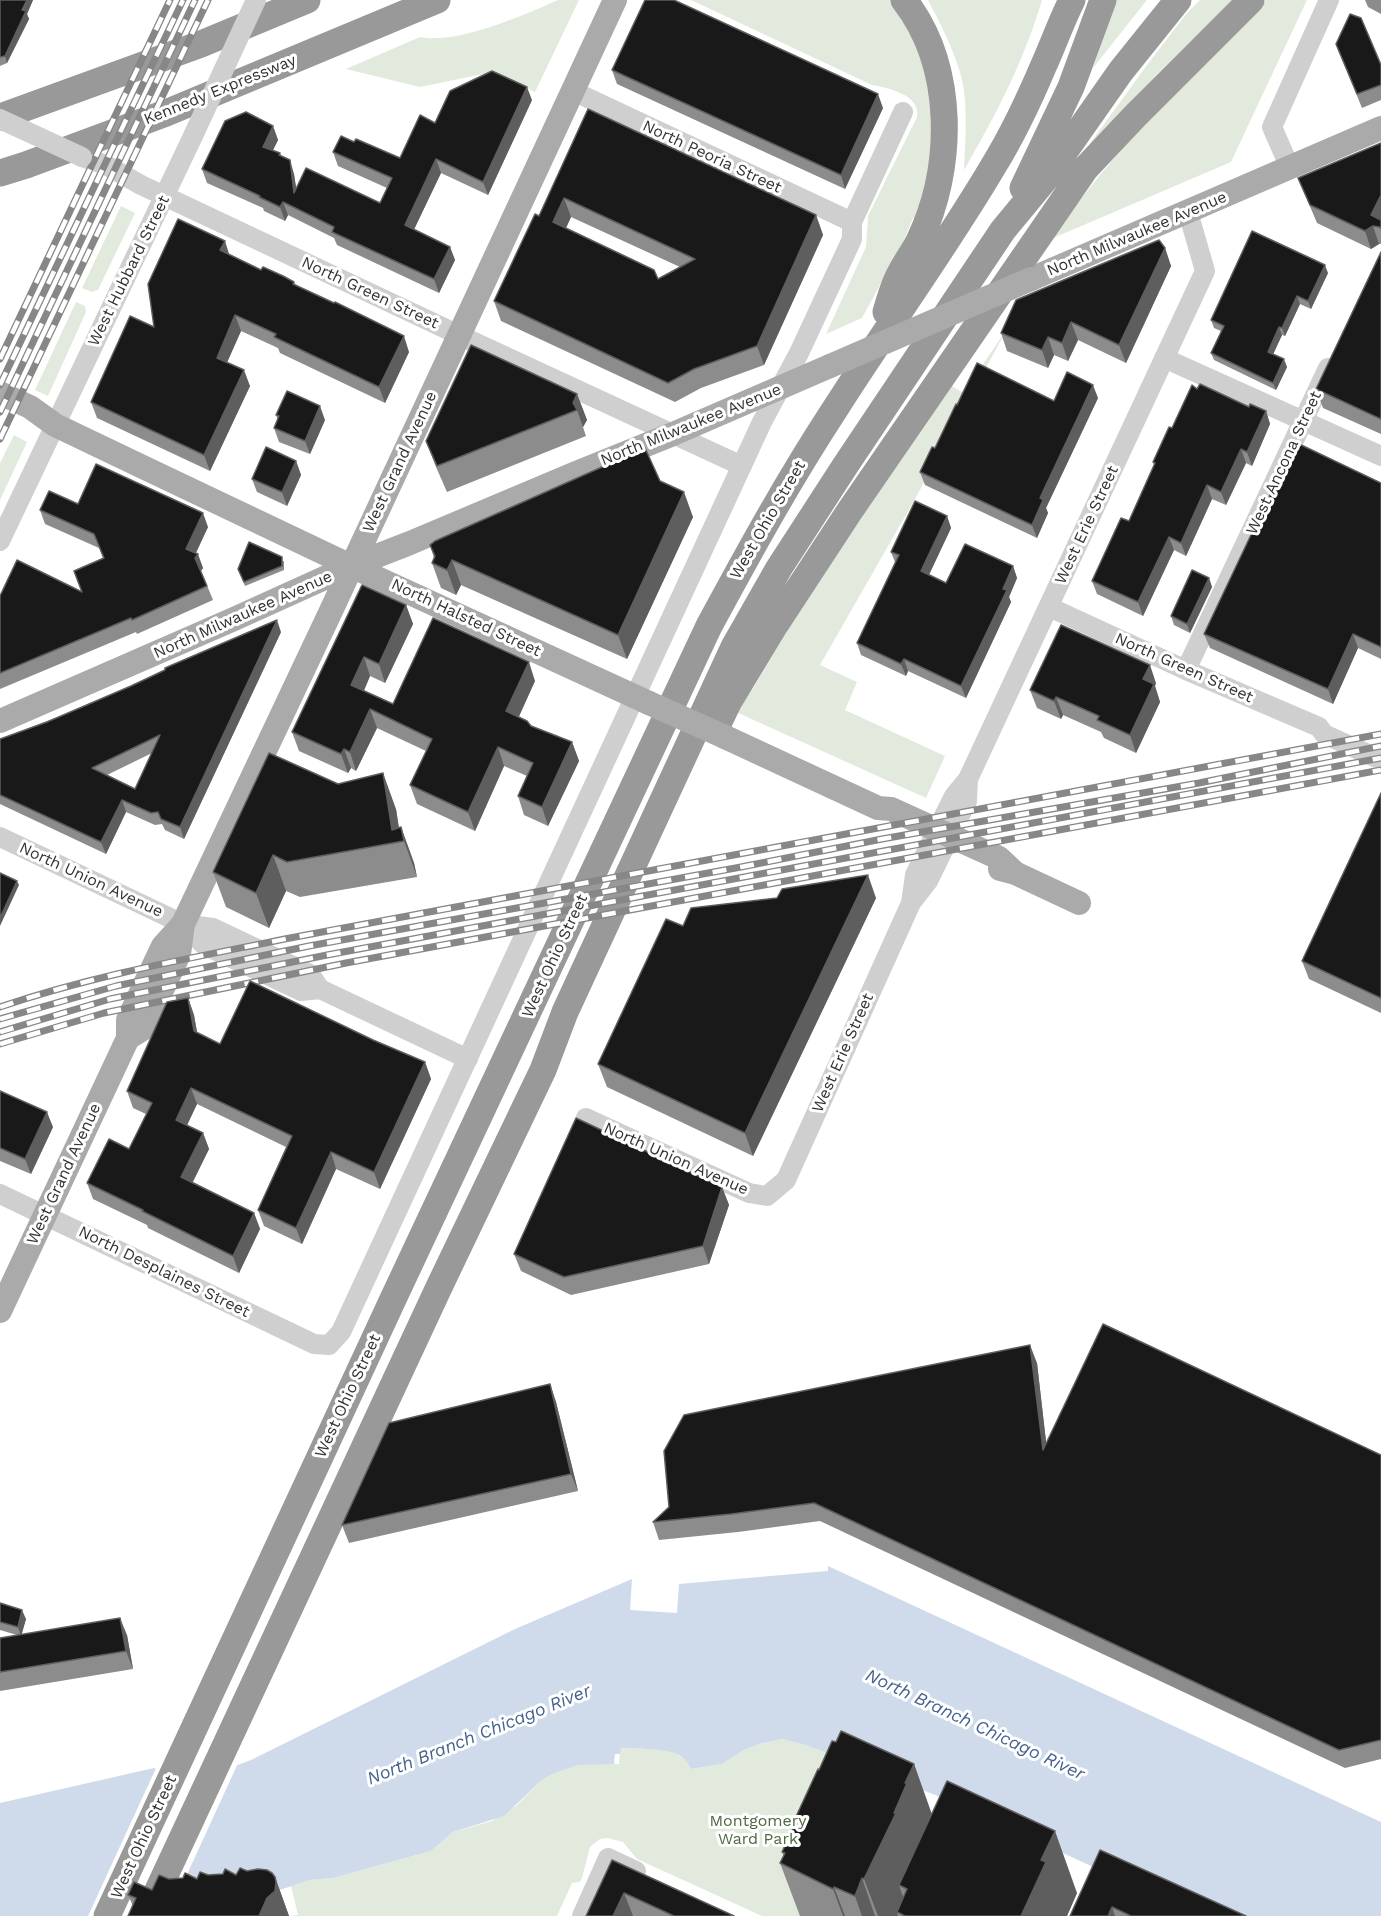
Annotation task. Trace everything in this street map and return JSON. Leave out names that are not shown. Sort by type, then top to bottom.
[{"type":"highway","points":[[0,118],[201,44],[307,0]]},
{"type":"highway","name":"Kennedy Expressway","points":[[0,173],[166,113],[437,0]]},
{"type":"highway","points":[[873,351],[896,281],[919,241],[930,211],[942,165],[944,124],[938,76],[927,41],[904,0]]},
{"type":"highway","points":[[1058,27],[1065,0]]},
{"type":"highway","points":[[1058,27],[1072,0]]},
{"type":"highway","points":[[1003,230],[1071,87],[1103,0]]},
{"type":"highway","points":[[1003,230],[1046,178],[1121,71],[1178,0]]},
{"type":"highway","points":[[543,1070],[579,1017],[729,701],[775,625],[849,512],[1085,169],[1251,0]]},
{"type":"highway","name":"West Ohio Street","points":[[107,1916],[709,626],[754,541],[789,482],[995,164],[1025,108],[1058,27]]},
{"type":"highway","name":"West Ohio Street","points":[[146,1916],[440,1285],[543,1070],[565,1012],[734,647],[785,559],[1003,230]]},
{"type":"main road","name":"West Grand Avenue","points":[[0,1311],[128,1038],[128,1020],[158,956],[163,946],[183,924],[614,3]]},
{"type":"main road","name":"North Milwaukee Avenue","points":[[0,721],[351,566],[780,389],[1381,128]]},
{"type":"main road","name":"North Halsted Street","points":[[0,393],[30,407],[55,425],[351,566],[878,808],[886,818],[941,838],[994,868],[1015,873],[1079,903]]},
{"type":"main road","name":"North Halsted Street","points":[[0,410],[24,421],[55,425]]},
{"type":"street","name":"West Hubbard Street","points":[[0,541],[256,0]]},
{"type":"street","points":[[1290,168],[1272,127],[1329,0]]},
{"type":"street","name":"North Peoria Street","points":[[573,92],[852,222]]},
{"type":"street","name":"West Ohio Street","points":[[329,1345],[341,1332],[468,1059],[643,699],[742,466],[799,353],[852,239],[852,222],[903,112]]},
{"type":"street","name":"North Green Street","points":[[0,118],[82,157],[105,165],[165,196],[459,335],[742,466]]},
{"type":"street","name":"West Erie Street","points":[[767,1196],[786,1180],[911,903],[915,875],[941,838],[954,796],[968,779],[1205,271],[1188,212]]},
{"type":"street","name":"West Ancona Street","points":[[1186,670],[1337,350]]},
{"type":"street","points":[[1164,358],[1381,456]]},
{"type":"street","name":"North Green Street","points":[[1049,607],[1186,670],[1319,727],[1324,734],[1381,760]]},
{"type":"street","name":"North Green Street","points":[[1319,727],[1328,725],[1381,749]]},
{"type":"street","name":"North Union Avenue","points":[[0,837],[183,924],[204,945],[301,991],[320,989],[468,1059]]},
{"type":"street","name":"North Union Avenue","points":[[586,1118],[745,1191],[767,1196]]},
{"type":"street","name":"North Desplaines Street","points":[[0,1194],[314,1344],[329,1345]]},
{"type":"street","points":[[582,1916],[608,1858],[653,1879]]},
{"type":"green space","points":[[558,0],[579,0],[535,92],[497,74],[488,73],[420,87],[346,69],[420,37],[452,37],[470,33]]},
{"type":"green space","points":[[691,0],[892,0],[926,60],[938,119],[920,217],[913,218],[903,242],[862,318],[826,334],[866,247],[868,216],[917,117],[914,103],[902,94],[872,85]]},
{"type":"green space","points":[[928,0],[1042,0],[1027,45],[1008,87],[964,170],[966,121],[963,84],[950,44]]},
{"type":"green space","points":[[1116,0],[1147,0],[1093,68]]},
{"type":"green space","points":[[1200,0],[1232,0],[1120,114],[1054,193],[1147,65],[1187,13]]},
{"type":"green space","points":[[1266,0],[1307,0],[1231,162],[1051,239],[1126,145],[1209,56]]},
{"type":"green space","points":[[121,206],[135,213],[98,290],[92,292],[82,288]]},
{"type":"green space","points":[[76,302],[85,306],[86,312],[48,396],[35,390]]},
{"type":"green space","points":[[1007,329],[915,499],[820,665],[857,682],[845,710],[945,756],[926,798],[736,712],[754,687],[809,594],[952,386],[963,393]]},
{"type":"green space","points":[[14,435],[27,442],[0,500],[0,463]]},
{"type":"green space","name":"Montgomery Ward Park","points":[[782,1739],[849,1761],[808,1916],[762,1916],[637,1859],[623,1842],[608,1838],[600,1839],[590,1847],[582,1878],[580,1882],[572,1883],[557,1916],[289,1916],[298,1915],[291,1886],[310,1880],[333,1878],[431,1851],[453,1832],[492,1821],[516,1806],[542,1780],[555,1773],[579,1765],[619,1764],[620,1748],[673,1752],[683,1758],[691,1769],[722,1764],[744,1750]]},
{"type":"water","name":"North Branch Chicago River","points":[[828,1566],[1381,1822],[1381,1916],[1192,1916],[1117,1878],[948,1800],[849,1761],[782,1739],[744,1750],[722,1764],[691,1769],[683,1758],[673,1753],[651,1749],[621,1748],[620,1754],[615,1754],[614,1764],[579,1765],[555,1773],[542,1780],[504,1816],[453,1832],[431,1851],[333,1878],[310,1880],[200,1916],[0,1916],[0,1803],[154,1768],[189,1783],[251,1760],[515,1629],[632,1579],[630,1610],[677,1613],[679,1584],[828,1571]]},
{"type":"pier","points":[[239,1761],[168,1916],[88,1916],[157,1766],[189,1780]]},
{"type":"building","points":[[0,0],[27,0],[22,10],[26,11],[5,56],[0,57]]},
{"type":"building","points":[[645,0],[674,0],[878,94],[841,175],[612,70]]},
{"type":"building","points":[[1350,14],[1361,18],[1381,65],[1381,85],[1357,94],[1336,44]]},
{"type":"building","points":[[492,71],[527,87],[483,182],[436,159],[405,225],[450,247],[434,279],[332,232],[334,227],[283,202],[280,207],[202,169],[225,121],[246,112],[273,126],[263,147],[280,153],[279,155],[290,160],[294,193],[306,168],[380,203],[392,178],[333,152],[341,136],[354,142],[356,139],[400,158],[420,115],[435,123],[450,91]]},
{"type":"building","points":[[588,109],[816,215],[757,346],[694,369],[668,383],[494,301],[535,214],[539,216]],"holes":[[[564,198],[695,259],[658,279],[654,270],[553,222]]]},
{"type":"building","points":[[1381,143],[1381,195],[1371,215],[1381,220],[1381,228],[1373,226],[1365,231],[1310,205],[1298,178]]},
{"type":"building","points":[[178,219],[225,241],[220,250],[261,270],[263,267],[283,276],[294,282],[293,284],[404,336],[379,387],[274,337],[276,334],[235,315],[217,358],[244,370],[204,455],[91,402],[130,316],[154,327],[148,284]]},
{"type":"building","points":[[1252,231],[1325,265],[1308,301],[1297,296],[1282,328],[1279,327],[1268,352],[1284,359],[1273,383],[1211,353],[1224,326],[1211,320]]},
{"type":"building","points":[[1159,240],[1165,248],[1119,345],[1071,322],[1062,343],[1048,337],[1042,350],[1001,333],[1016,300]]},
{"type":"building","points":[[1381,252],[1381,419],[1316,389]]},
{"type":"building","points":[[471,345],[577,394],[573,403],[577,410],[437,466],[426,441]]},
{"type":"building","points":[[977,363],[1054,401],[1067,372],[1093,385],[1040,498],[1043,500],[1032,525],[920,472],[932,447],[935,448]]},
{"type":"building","points":[[1200,384],[1249,407],[1250,404],[1266,411],[1247,452],[1241,449],[1221,492],[1207,485],[1181,543],[1169,537],[1138,602],[1092,581],[1121,518],[1129,521],[1169,427],[1172,428],[1192,385],[1197,389]]},
{"type":"building","points":[[287,391],[320,406],[305,441],[274,428],[279,416],[276,415]]},
{"type":"building","points":[[1295,442],[1381,483],[1381,647],[1353,634],[1328,689],[1204,634]]},
{"type":"building","points":[[266,447],[296,461],[282,492],[252,479]]},
{"type":"building","points":[[645,448],[660,481],[684,492],[618,635],[452,560],[447,570],[432,563],[435,556],[430,545],[435,541]]},
{"type":"building","points":[[96,464],[203,513],[186,549],[198,554],[195,558],[207,586],[132,620],[131,618],[0,673],[0,596],[17,560],[82,592],[74,571],[104,558],[94,534],[40,510],[49,491],[78,504]]},
{"type":"building","points":[[915,501],[947,516],[921,571],[946,583],[965,544],[1013,566],[1003,589],[1007,590],[961,686],[904,659],[901,664],[857,643],[899,555],[891,552]]},
{"type":"building","points":[[249,542],[282,557],[282,566],[244,582],[238,569]]},
{"type":"building","points":[[1192,570],[1209,578],[1187,624],[1171,616]]},
{"type":"building","points":[[362,585],[406,605],[379,664],[364,657],[351,685],[393,704],[433,618],[529,662],[506,711],[527,721],[531,726],[572,742],[542,807],[518,796],[533,763],[498,747],[468,812],[410,785],[432,739],[370,709],[350,752],[344,749],[341,754],[292,732]]},
{"type":"building","points":[[277,620],[180,827],[161,819],[158,812],[151,813],[122,800],[101,842],[0,795],[0,739],[47,722],[131,686],[165,668]],"holes":[[[160,735],[135,789],[92,768]]]},
{"type":"building","points":[[1061,625],[1150,665],[1143,679],[1154,684],[1130,735],[1097,720],[1099,716],[1056,697],[1054,701],[1030,690]]},
{"type":"building","points":[[269,753],[338,784],[383,773],[392,830],[401,827],[404,841],[287,862],[273,855],[256,893],[213,872]]},
{"type":"building","points":[[1381,793],[1381,998],[1302,961]]},
{"type":"building","points":[[0,873],[17,881],[0,918]]},
{"type":"building","points":[[868,875],[745,1133],[598,1064],[666,919],[683,926],[691,908],[777,898],[782,889]]},
{"type":"building","points":[[250,981],[373,1040],[425,1062],[374,1172],[331,1152],[296,1228],[258,1210],[292,1136],[191,1088],[176,1120],[203,1133],[181,1177],[254,1213],[233,1256],[87,1183],[109,1139],[129,1149],[152,1103],[127,1091],[167,1002],[188,998],[194,1031],[220,1044]]},
{"type":"building","points":[[0,1091],[47,1112],[25,1159],[0,1148]]},
{"type":"building","points":[[576,1118],[722,1187],[703,1246],[564,1277],[514,1254]]},
{"type":"building","points":[[1103,1324],[1381,1455],[1381,1740],[1339,1750],[814,1503],[653,1522],[669,1507],[664,1451],[684,1415],[1030,1345],[1043,1450]]},
{"type":"building","points":[[550,1384],[571,1474],[342,1525],[389,1423]]},
{"type":"building","points":[[0,1603],[22,1610],[18,1627],[0,1622]]},
{"type":"building","points":[[120,1618],[126,1651],[0,1672],[0,1638]]},
{"type":"building","points":[[841,1731],[914,1764],[894,1813],[896,1813],[855,1896],[834,1887],[833,1889],[780,1863],[785,1853],[782,1852],[796,1822],[794,1821],[818,1769],[832,1741],[836,1742]]},
{"type":"building","points":[[947,1781],[1055,1831],[1041,1860],[1046,1862],[1021,1916],[905,1916],[897,1912],[907,1889],[899,1885]]},
{"type":"building","points":[[1100,1850],[1246,1916],[1131,1916],[1112,1907],[1108,1916],[1070,1916]]},
{"type":"building","points":[[612,1860],[734,1916],[674,1916],[624,1893],[613,1916],[586,1916]]},
{"type":"building","points":[[240,1868],[247,1871],[267,1870],[275,1877],[275,1891],[267,1898],[259,1916],[128,1916],[136,1898],[128,1895],[134,1882],[152,1890],[159,1875],[169,1879],[183,1878],[185,1873],[197,1879],[200,1872],[208,1875],[223,1874],[225,1869],[236,1875]]},
{"type":"railway","points":[[0,359],[170,0]]},
{"type":"railway","points":[[0,385],[183,0]]},
{"type":"railway","points":[[0,412],[195,0]]},
{"type":"railway","points":[[0,439],[208,0]]},
{"type":"railway","points":[[0,1007],[107,976],[290,938],[1381,734]]},
{"type":"railway","points":[[0,1019],[116,986],[309,946],[882,839],[1199,783],[1381,746]]},
{"type":"railway","points":[[0,1032],[110,999],[327,955],[1381,758]]},
{"type":"railway","points":[[0,1044],[104,1013],[346,963],[1381,770]]}]
